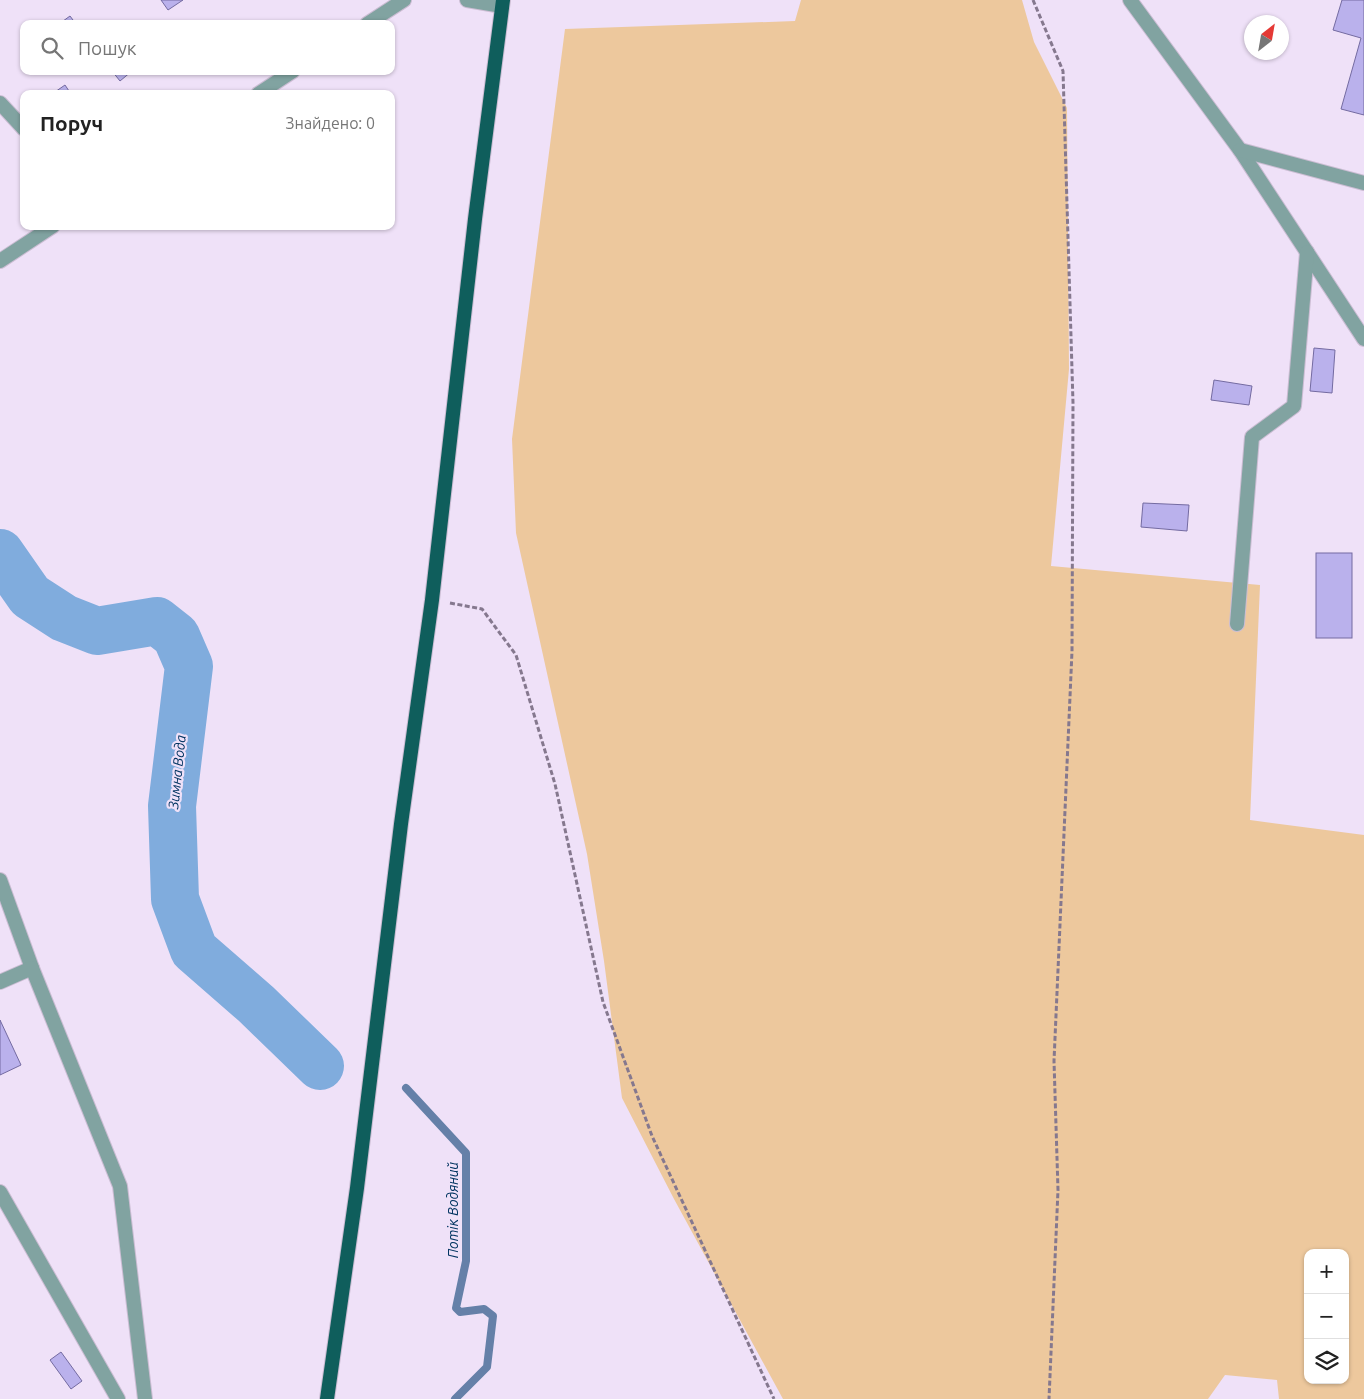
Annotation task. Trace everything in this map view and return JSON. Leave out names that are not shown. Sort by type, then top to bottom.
[{"type":"highway","points":[[326,1399],[357,1188],[401,824],[432,600],[474,218],[502,3]]},
{"type":"street","points":[[373,20],[404,0]]},
{"type":"street","points":[[467,0],[502,3]]},
{"type":"street","points":[[1130,0],[1240,150],[1364,338]]},
{"type":"street","points":[[264,90],[287,75]]},
{"type":"street","points":[[0,103],[20,125]]},
{"type":"street","points":[[1240,150],[1364,183]]},
{"type":"street","points":[[0,261],[47,230]]},
{"type":"street","points":[[1237,624],[1252,437],[1294,406],[1307,252]]},
{"type":"street","points":[[0,880],[32,968],[120,1186],[145,1399]]},
{"type":"street","points":[[0,982],[32,968]]},
{"type":"street","points":[[0,1192],[118,1399]]},
{"type":"path","points":[[1033,0],[1063,71],[1073,403],[1072,651],[1054,1061],[1058,1190],[1049,1399]]},
{"type":"path","points":[[432,600],[482,609],[516,655],[555,784],[603,1002],[652,1136],[774,1399]]},
{"type":"shaded area","points":[[801,0],[1022,0],[1034,42],[1067,108],[1069,369],[1051,566],[1260,585],[1250,820],[1364,835],[1364,1399],[1279,1399],[1277,1380],[1225,1375],[1208,1399],[783,1399],[674,1199],[622,1098],[604,961],[587,854],[516,533],[512,439],[565,29],[795,21]]},
{"type":"building","points":[[161,0],[183,0],[168,10]]},
{"type":"building","points":[[1342,0],[1364,0],[1364,115],[1341,109],[1361,38],[1333,30]]},
{"type":"building","points":[[70,16],[73,20],[64,20]]},
{"type":"building","points":[[115,75],[127,75],[120,81]]},
{"type":"building","points":[[65,85],[68,90],[58,90]]},
{"type":"building","points":[[1314,348],[1335,350],[1332,393],[1310,391]]},
{"type":"building","points":[[1214,380],[1252,386],[1249,405],[1211,400]]},
{"type":"building","points":[[1143,503],[1189,505],[1187,531],[1141,527]]},
{"type":"building","points":[[1316,553],[1352,553],[1352,638],[1316,638]]},
{"type":"building","points":[[0,1020],[21,1065],[0,1075]]},
{"type":"building","points":[[61,1352],[82,1381],[71,1389],[50,1360]]},
{"type":"waterway","name":"Зимна Вода","points":[[0,553],[30,596],[64,618],[97,631],[157,621],[176,636],[189,666],[172,806],[175,899],[194,950],[256,1004],[320,1066]]},
{"type":"waterway","name":"Потік Водяний","points":[[406,1088],[466,1153],[466,1261],[456,1308],[460,1312],[484,1309],[493,1316],[487,1367],[455,1399]]}]
